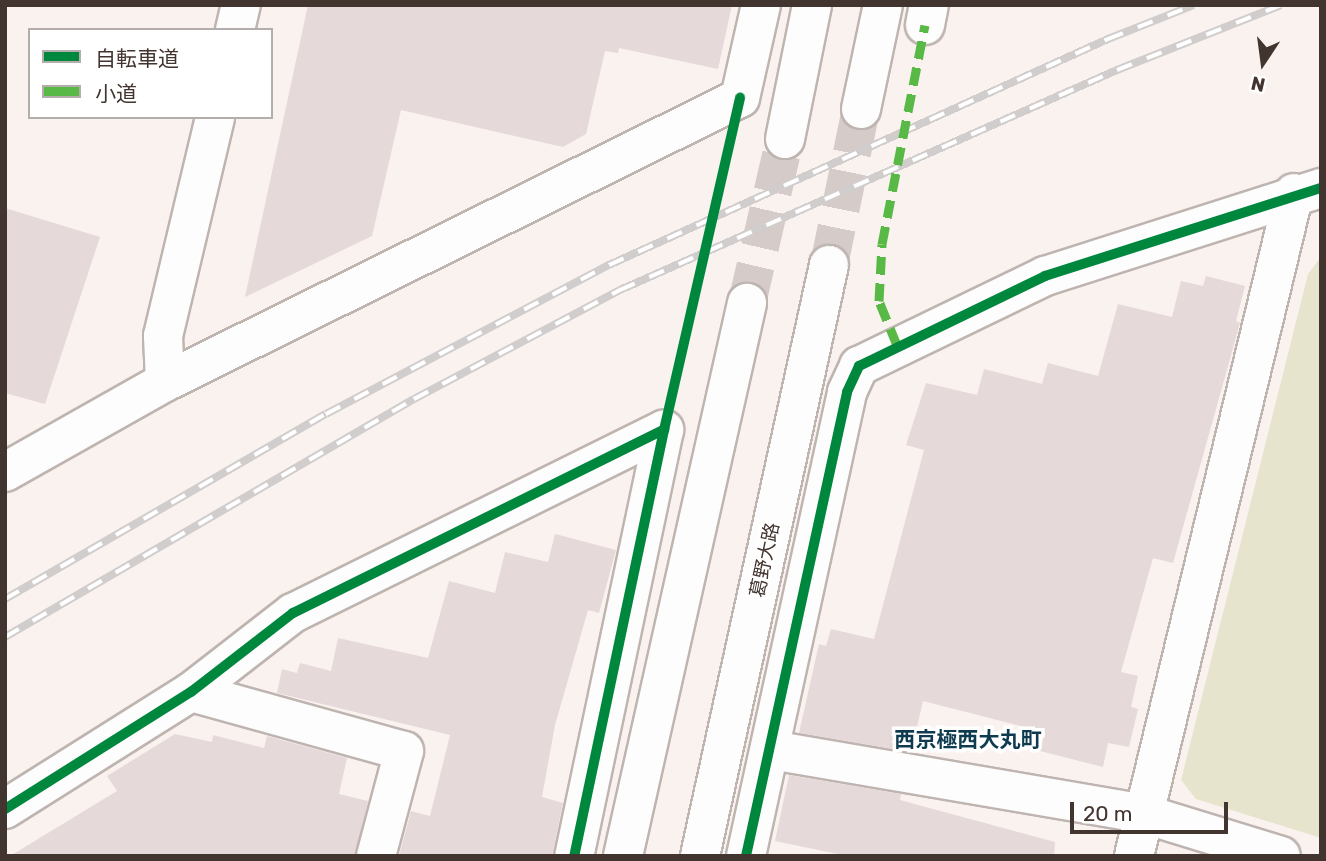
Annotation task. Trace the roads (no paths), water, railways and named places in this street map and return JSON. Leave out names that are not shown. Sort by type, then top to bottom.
[{"type":"street","points":[[235,28],[241,5]]},
{"type":"street","points":[[5,472],[165,382],[740,98],[761,5]]},
{"type":"street","points":[[785,139],[812,5]]},
{"type":"street","points":[[861,108],[883,5]]},
{"type":"street","points":[[165,382],[163,336],[215,119]]},
{"type":"street","points":[[746,856],[847,392],[859,366],[1045,276],[1307,191]]},
{"type":"street","points":[[1134,856],[1307,191]]},
{"type":"street","name":"葛野大路","points":[[700,856],[829,265]]},
{"type":"street","points":[[623,856],[747,303]]},
{"type":"street","points":[[5,809],[191,692],[293,614],[664,430],[574,856]]},
{"type":"street","points":[[191,692],[404,751],[376,856]]},
{"type":"street","points":[[771,750],[1144,814],[1281,856]]},
{"type":"tunnel","points":[[829,265],[861,109]]},
{"type":"tunnel","points":[[747,303],[785,139]]},
{"type":"railway","points":[[5,599],[326,414],[609,265],[1108,39],[1194,5]]},
{"type":"railway","points":[[5,637],[414,399],[620,290],[1117,70],[1281,5]]},
{"type":"district","name":"西京極西大丸町","points":[[968,740]]}]
